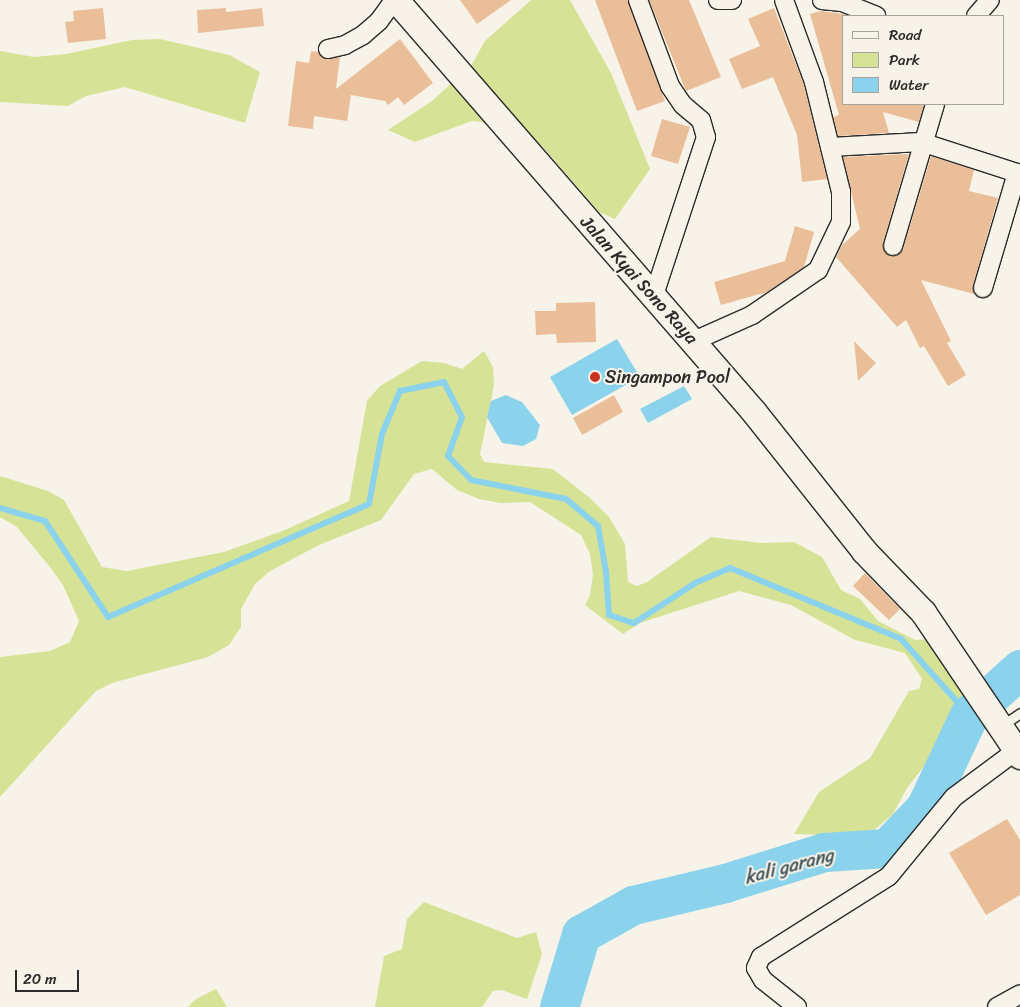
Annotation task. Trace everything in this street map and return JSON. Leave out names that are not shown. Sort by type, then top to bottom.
[{"type":"street","points":[[328,49],[345,45],[362,35],[379,21],[395,0]]},
{"type":"street","name":"Jalan Kyai Sono Raya","points":[[395,0],[653,298],[694,341],[864,551],[922,612],[961,667],[1018,754]]},
{"type":"street","points":[[638,0],[670,86],[683,105],[701,120],[706,137],[653,298]]},
{"type":"street","points":[[718,0],[732,0]]},
{"type":"street","points":[[694,341],[752,315],[818,270],[841,222],[840,192],[814,82],[784,0]]},
{"type":"street","points":[[822,0],[869,8]]},
{"type":"street","points":[[977,15],[990,0]]},
{"type":"street","points":[[893,246],[922,142],[935,105]]},
{"type":"street","points":[[830,147],[922,142],[1018,169],[983,288]]},
{"type":"street","points":[[797,1007],[763,980],[756,968],[760,957],[889,876],[954,797],[1018,754]]},
{"type":"street","points":[[997,1007],[1020,994]]},
{"type":"lane","points":[[993,718],[1020,712]]},
{"type":"green space","points":[[531,0],[570,0],[611,73],[650,169],[615,219],[599,212],[542,146],[516,125],[472,121],[415,142],[388,130],[432,101],[472,64],[485,41]]},
{"type":"green space","points":[[160,39],[229,55],[260,72],[245,123],[125,87],[86,96],[68,106],[0,102],[0,51],[34,57],[66,54],[132,40]]},
{"type":"green space","points":[[484,351],[493,367],[494,386],[480,454],[484,462],[553,469],[590,498],[609,517],[625,544],[628,582],[637,586],[647,582],[711,537],[761,543],[794,542],[822,557],[841,590],[860,599],[878,621],[915,640],[928,639],[964,690],[956,726],[907,788],[893,814],[867,836],[794,834],[819,792],[870,758],[909,691],[919,689],[922,679],[905,653],[855,640],[791,605],[739,591],[640,623],[623,634],[585,605],[590,595],[593,574],[590,554],[581,535],[530,502],[500,503],[479,499],[457,490],[432,469],[414,474],[381,520],[319,545],[270,571],[255,584],[241,609],[241,627],[229,645],[208,657],[112,683],[96,691],[0,797],[0,657],[50,651],[70,642],[79,621],[63,585],[50,567],[16,526],[0,517],[0,476],[48,491],[64,500],[102,567],[127,571],[224,552],[285,530],[349,501],[367,401],[380,386],[422,361],[444,363],[462,369]]},
{"type":"green space","points":[[424,902],[517,938],[536,932],[542,954],[527,999],[502,990],[493,991],[482,1007],[375,1007],[384,956],[402,949],[407,919]]},
{"type":"green space","points":[[216,989],[227,1007],[188,1007],[196,999]]},
{"type":"water","name":"Singampon Pool","points":[[617,339],[640,377],[572,415],[550,377]]},
{"type":"water","name":"Singampon Pool","points":[[684,386],[692,399],[648,423],[640,409]]},
{"type":"water","points":[[506,395],[522,402],[540,425],[536,439],[523,446],[502,443],[487,417],[491,401]]},
{"type":"building","points":[[460,0],[511,0],[477,24]]},
{"type":"building","points":[[595,0],[628,0],[665,101],[637,111]]},
{"type":"building","points":[[649,0],[689,0],[721,77],[686,91]]},
{"type":"building","points":[[103,8],[106,39],[68,43],[65,22],[74,21],[73,11]]},
{"type":"building","points":[[226,8],[226,12],[262,8],[264,26],[198,33],[197,10]]},
{"type":"building","points":[[774,8],[804,85],[827,179],[802,182],[797,135],[773,77],[742,89],[729,59],[760,46],[748,19]]},
{"type":"building","points":[[821,11],[844,14],[842,15],[842,105],[924,105],[919,122],[883,112],[889,133],[838,136],[833,117],[839,115],[810,14]]},
{"type":"building","points":[[400,39],[433,83],[404,105],[398,97],[388,105],[385,101],[351,95],[347,121],[314,116],[313,129],[288,126],[296,61],[309,63],[311,51],[318,52],[325,59],[340,57],[336,89]]},
{"type":"building","points":[[662,119],[690,127],[678,164],[651,156]]},
{"type":"building","points":[[909,154],[883,243],[883,249],[890,256],[896,256],[903,249],[931,156],[974,170],[969,191],[998,198],[973,285],[974,294],[921,280],[951,341],[947,343],[966,375],[948,386],[924,346],[920,348],[906,320],[897,327],[836,257],[842,245],[860,229],[843,157]]},
{"type":"building","points":[[795,226],[814,232],[804,267],[767,292],[721,305],[714,282],[785,261]]},
{"type":"building","points":[[595,302],[596,342],[557,343],[556,334],[536,335],[535,311],[556,311],[556,303]]},
{"type":"building","points":[[854,341],[876,363],[858,381]]},
{"type":"building","points":[[614,395],[623,412],[582,435],[573,418]]},
{"type":"building","points":[[865,573],[900,609],[889,620],[853,586]]},
{"type":"building","points":[[1007,819],[1020,840],[1020,895],[986,915],[949,853]]},
{"type":"waterway","points":[[0,508],[45,521],[108,617],[369,504],[382,434],[400,391],[444,382],[462,417],[448,456],[471,480],[566,499],[598,526],[606,572],[609,615],[634,623],[697,582],[730,568],[901,639],[969,715]]},
{"type":"waterway","name":"kali garang","points":[[559,1007],[581,934],[633,905],[725,883],[824,852],[887,848],[925,808],[969,715],[1020,669]]},
{"type":"place","name":"Singampon Pool","points":[[595,377]]}]
